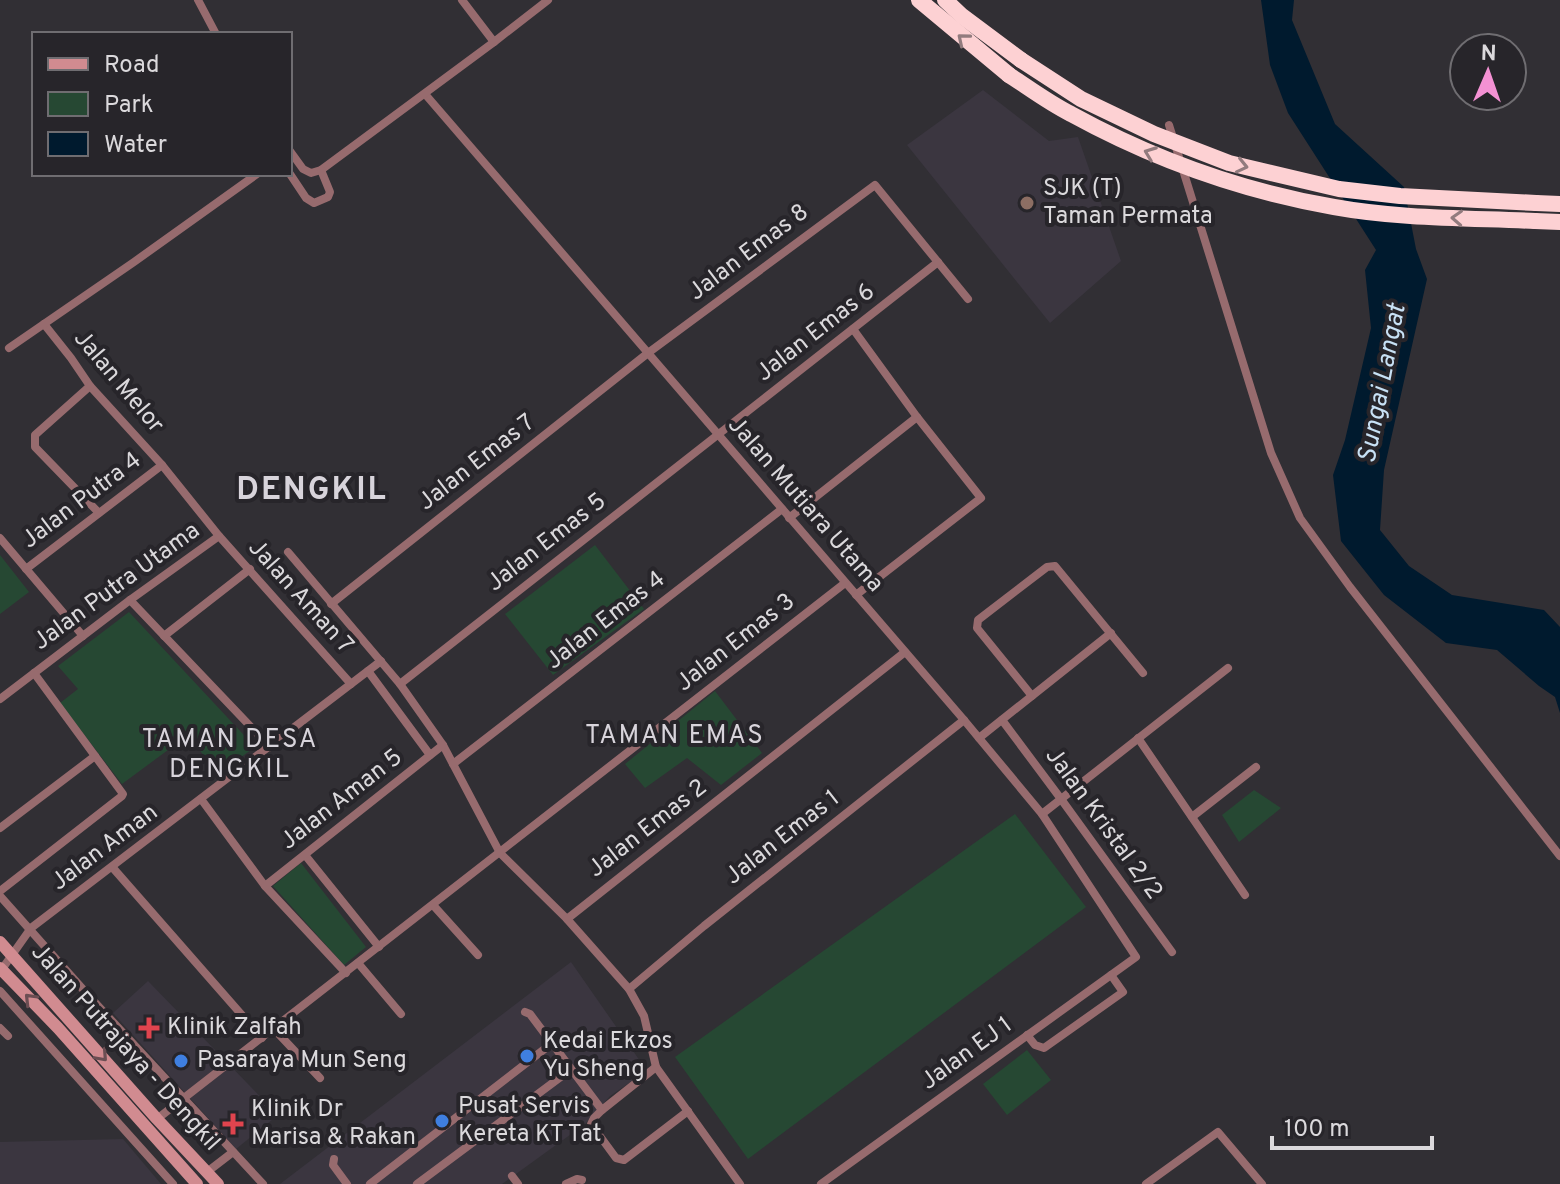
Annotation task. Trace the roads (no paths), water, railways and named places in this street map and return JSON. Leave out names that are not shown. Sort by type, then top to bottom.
[{"type":"highway","points":[[919,0],[1009,75],[1068,113],[1137,148],[1209,176],[1336,208],[1560,222]]},
{"type":"highway","points":[[945,0],[1021,60],[1093,105],[1154,134],[1229,163],[1339,189],[1400,196],[1560,204]]},
{"type":"main road","name":"Jalan Putrajaya - Dengkil","points":[[0,942],[218,1184]]},
{"type":"main road","name":"Jalan Putrajaya - Dengkil","points":[[1,970],[58,1028],[197,1184]]},
{"type":"street","points":[[198,0],[215,32]]},
{"type":"street","points":[[462,0],[494,42]]},
{"type":"street","points":[[292,154],[303,169],[311,173],[321,170],[548,0]]},
{"type":"street","name":"Jalan Mutiara Utama","points":[[425,94],[1042,814],[1136,957]]},
{"type":"street","points":[[1169,125],[1271,453],[1300,518],[1350,587],[1560,856]]},
{"type":"street","points":[[291,176],[306,198],[314,203],[328,197],[330,192],[321,170]]},
{"type":"street","points":[[9,348],[254,176]]},
{"type":"street","name":"Jalan Emas 8","points":[[648,353],[875,185],[938,262]]},
{"type":"street","points":[[938,262],[968,299]]},
{"type":"street","name":"Jalan Emas 6","points":[[719,435],[938,262]]},
{"type":"street","name":"Jalan Melor","points":[[44,324],[90,386],[162,465],[219,536]]},
{"type":"street","points":[[853,329],[981,498],[856,595]]},
{"type":"street","name":"Jalan Emas 7","points":[[331,604],[648,353]]},
{"type":"street","points":[[90,386],[35,435],[35,447],[99,513]]},
{"type":"street","points":[[789,518],[917,417]]},
{"type":"street","name":"Jalan Emas 5","points":[[400,684],[719,435]]},
{"type":"street","name":"Jalan Putra 4","points":[[26,569],[162,465]]},
{"type":"street","name":"Jalan Emas 4","points":[[453,764],[782,509]]},
{"type":"street","name":"Jalan Aman 7","points":[[219,536],[351,684]]},
{"type":"street","name":"Jalan Putra Utama","points":[[0,699],[219,536]]},
{"type":"street","points":[[0,538],[83,636]]},
{"type":"street","points":[[288,552],[400,684],[443,745],[500,853],[567,919],[629,989],[644,1016],[656,1067],[740,1184]]},
{"type":"street","points":[[1032,696],[977,628],[978,620],[1047,567],[1055,566],[1143,673]]},
{"type":"street","points":[[164,636],[250,569]]},
{"type":"street","name":"Jalan Emas 3","points":[[500,853],[845,583]]},
{"type":"street","points":[[130,600],[270,747]]},
{"type":"street","points":[[979,738],[1111,633]]},
{"type":"street","name":"Jalan Emas 2","points":[[567,919],[905,652]]},
{"type":"street","name":"Jalan Aman","points":[[1,970],[31,928],[381,661]]},
{"type":"street","points":[[1042,814],[1228,668]]},
{"type":"street","points":[[368,671],[430,755]]},
{"type":"street","points":[[34,673],[122,791],[122,796],[0,893],[88,995],[263,1184]]},
{"type":"street","name":"Jalan Emas 1","points":[[629,989],[964,720]]},
{"type":"street","name":"Jalan Kristal 2/2","points":[[1002,720],[1172,952]]},
{"type":"street","points":[[1138,738],[1245,895]]},
{"type":"street","name":"Jalan Aman 5","points":[[265,886],[443,745]]},
{"type":"street","points":[[0,828],[95,756]]},
{"type":"street","points":[[1192,817],[1256,767]]},
{"type":"street","points":[[201,799],[265,886],[346,973]]},
{"type":"street","points":[[157,1119],[500,853]]},
{"type":"street","points":[[305,855],[379,947]]},
{"type":"street","points":[[113,868],[262,1038]]},
{"type":"street","points":[[433,905],[478,955]]},
{"type":"street","name":"Jalan EJ 1","points":[[821,1184],[1136,957]]},
{"type":"street","points":[[358,963],[401,1014]]},
{"type":"street","points":[[1027,1035],[1035,1045],[1044,1048],[1123,992],[1111,975]]},
{"type":"street","points":[[0,991],[173,1184]]},
{"type":"street","points":[[525,1012],[530,1014],[602,1110]]},
{"type":"street","points":[[0,1028],[8,1036]]},
{"type":"street","points":[[44,1040],[58,1028]]},
{"type":"street","points":[[274,1029],[320,1078]]},
{"type":"street","points":[[370,1184],[551,1044]]},
{"type":"street","points":[[656,1067],[602,1110],[591,1124],[616,1158],[624,1160],[688,1111]]},
{"type":"street","points":[[417,1184],[570,1070]]},
{"type":"street","points":[[1146,1184],[1218,1132],[1259,1183]]},
{"type":"street","points":[[207,1172],[233,1152]]},
{"type":"street","points":[[334,1159],[333,1165],[347,1184]]},
{"type":"street","points":[[566,1184],[582,1180]]},
{"type":"water","name":"Sungai Langat","points":[[1261,0],[1294,0],[1292,20],[1335,124],[1404,187],[1416,249],[1427,279],[1384,470],[1380,530],[1409,566],[1452,595],[1544,610],[1560,627],[1560,713],[1555,697],[1497,650],[1446,643],[1384,595],[1341,541],[1333,475],[1345,440],[1371,328],[1365,270],[1376,250],[1288,113],[1270,65]]},
{"type":"place","name":"SJK (T) Taman Permata","points":[[1027,203]]},
{"type":"place","name":"Klinik Zalfah","points":[[149,1028]]},
{"type":"place","name":"Kedai Ekzos Yu Sheng","points":[[527,1056]]},
{"type":"place","name":"Pasaraya Mun Seng","points":[[181,1061]]},
{"type":"place","name":"Pusat Servis Kereta KT Tat","points":[[442,1121]]},
{"type":"place","name":"Klinik Dr Marisa & Rakan","points":[[233,1124]]},
{"type":"district","name":"DENGKIL","points":[[312,491]]},
{"type":"district","name":"TAMAN EMAS","points":[[675,736]]},
{"type":"district","name":"TAMAN DESA DENGKIL","points":[[230,755]]}]
